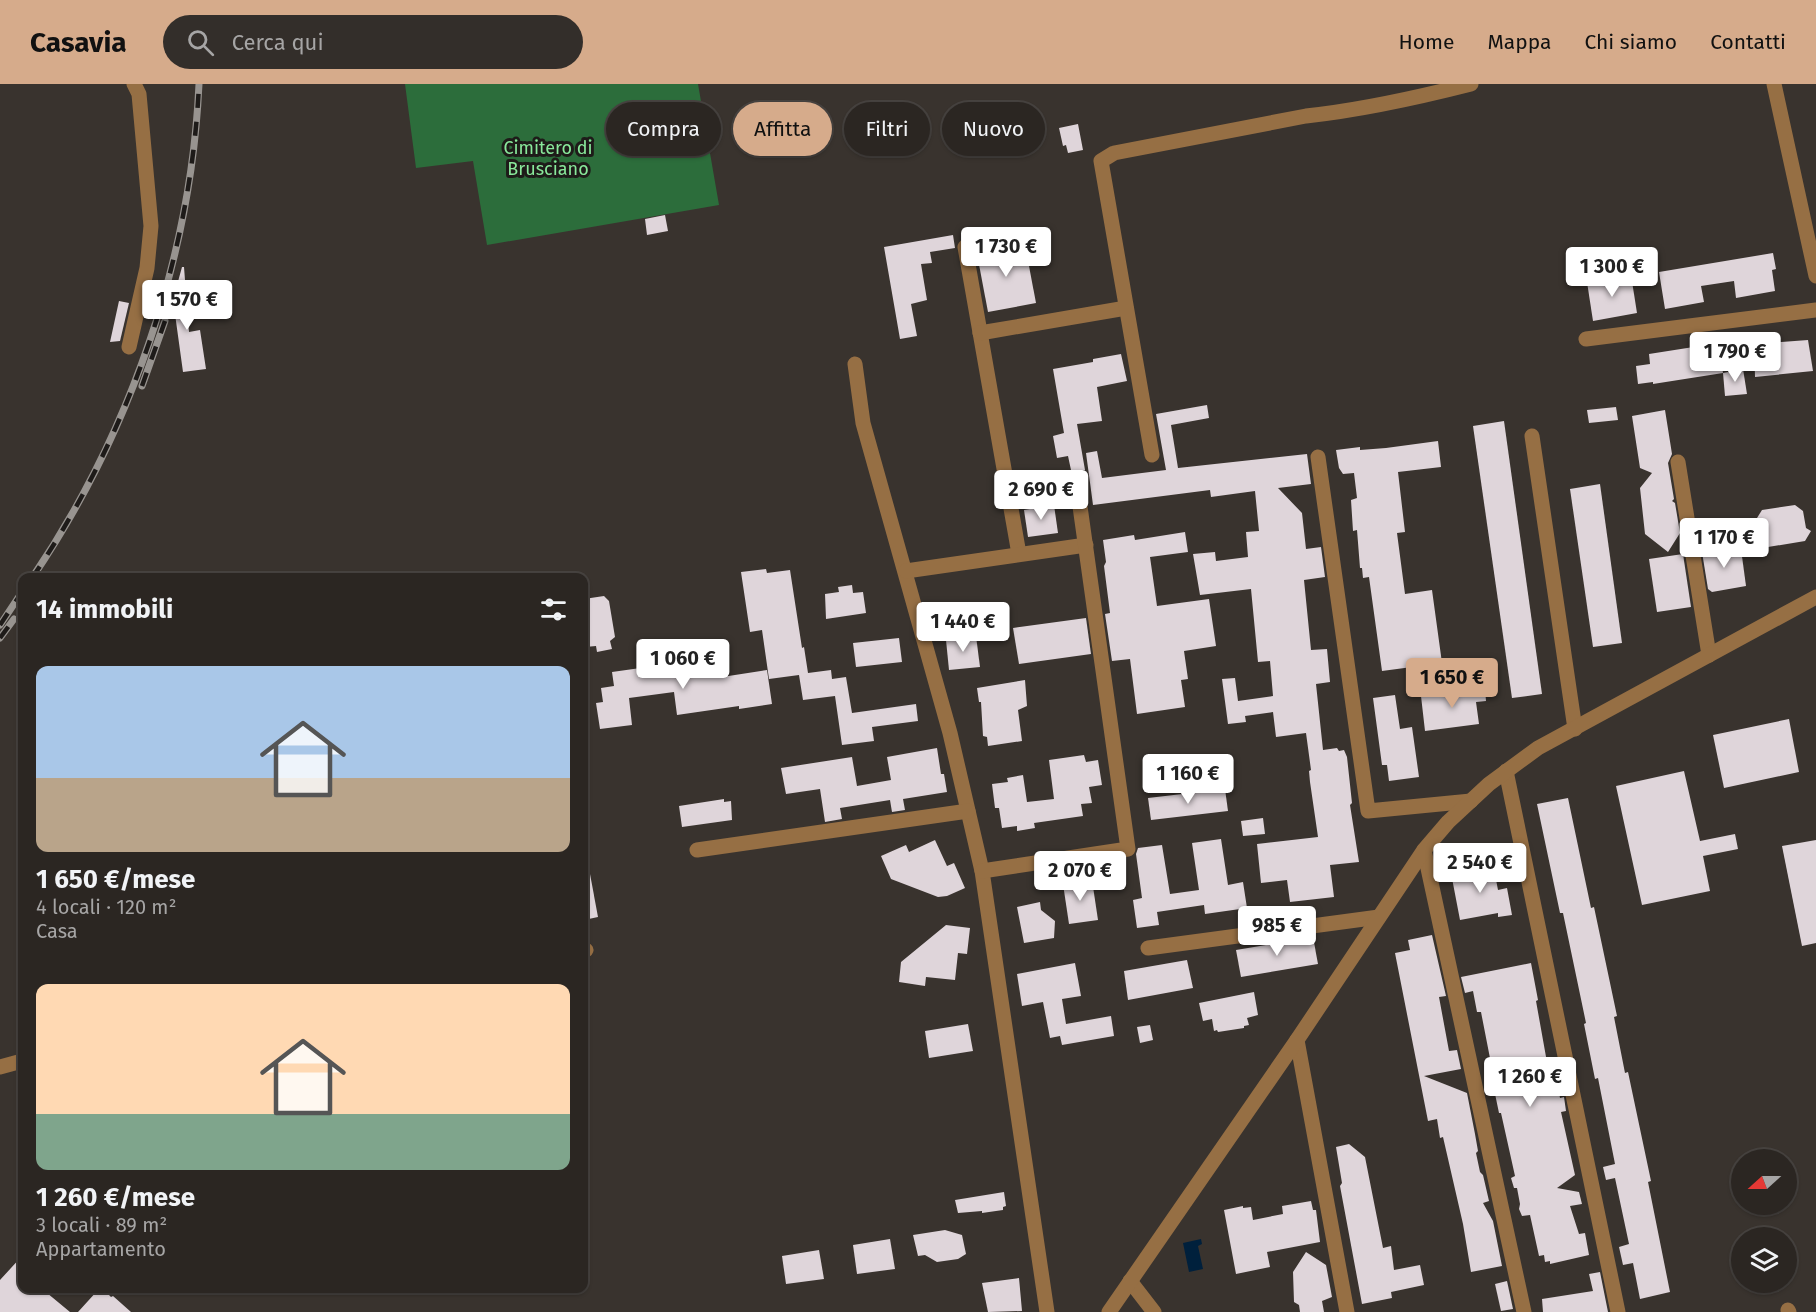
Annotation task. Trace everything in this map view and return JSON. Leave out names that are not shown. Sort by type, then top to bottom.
[{"type":"street","points":[[129,347],[147,268],[151,226],[140,94],[134,84]]},
{"type":"street","points":[[1152,455],[1101,161],[1114,153],[1306,116],[1338,113],[1416,98],[1471,84]]},
{"type":"street","points":[[1774,84],[1816,276]]},
{"type":"street","points":[[965,247],[1018,554]]},
{"type":"street","points":[[980,333],[1126,308]]},
{"type":"street","points":[[1586,339],[1816,310]]},
{"type":"street","points":[[855,364],[863,423],[950,733],[982,871],[1047,1312]]},
{"type":"street","points":[[1532,436],[1575,729]]},
{"type":"street","points":[[1318,457],[1368,811],[1471,801]]},
{"type":"street","points":[[1678,462],[1709,656]]},
{"type":"street","points":[[982,871],[1128,849],[1076,478]]},
{"type":"street","points":[[906,571],[1086,545]]},
{"type":"street","points":[[1109,1312],[1297,1040],[1424,850],[1448,822],[1506,771],[1538,748],[1816,597]]},
{"type":"street","points":[[1506,771],[1618,1312]]},
{"type":"street","points":[[697,850],[968,811]]},
{"type":"street","points":[[1424,850],[1524,1312]]},
{"type":"street","points":[[1148,948],[1379,917]]},
{"type":"street","points":[[1297,1040],[1347,1312]]},
{"type":"street","points":[[0,1067],[18,1061]]},
{"type":"street","points":[[1130,1281],[1154,1312]]},
{"type":"green space","name":"Cimitero di Brusciano","points":[[405,84],[698,84],[701,102],[606,102],[606,156],[710,156],[719,205],[487,245],[473,161],[416,168]]},
{"type":"water","points":[[1201,1239],[1202,1244],[1198,1246],[1203,1269],[1189,1272],[1183,1243]]},
{"type":"building","points":[[1078,124],[1083,150],[1068,153],[1066,145],[1063,146],[1059,128]]},
{"type":"building","points":[[665,215],[668,231],[647,235],[645,219]]},
{"type":"building","points":[[953,235],[955,248],[930,252],[932,263],[921,264],[927,300],[911,304],[917,336],[900,339],[884,247]]},
{"type":"building","points":[[1025,245],[1036,303],[988,312],[977,254]]},
{"type":"building","points":[[1773,253],[1776,269],[1772,270],[1775,291],[1736,298],[1734,281],[1701,286],[1704,302],[1665,309],[1659,272]]},
{"type":"building","points":[[182,267],[184,267],[189,332],[200,330],[206,369],[183,372],[175,314],[172,315],[171,307]]},
{"type":"building","points":[[1631,275],[1637,313],[1593,321],[1587,282]]},
{"type":"building","points":[[119,301],[129,303],[120,341],[110,342]]},
{"type":"building","points":[[1808,340],[1813,371],[1755,377],[1754,344]]},
{"type":"building","points":[[1719,343],[1723,373],[1653,384],[1653,382],[1638,384],[1636,366],[1650,364],[1649,354]]},
{"type":"building","points":[[1121,354],[1127,381],[1097,387],[1102,421],[1077,424],[1085,470],[1071,470],[1068,456],[1057,458],[1053,436],[1064,433],[1053,369]]},
{"type":"building","points":[[1743,369],[1747,394],[1725,396],[1723,373]]},
{"type":"building","points":[[1207,405],[1209,418],[1171,425],[1178,468],[1307,454],[1311,484],[1278,488],[1302,513],[1306,549],[1321,547],[1325,577],[1304,580],[1311,650],[1327,649],[1330,682],[1316,684],[1323,750],[1337,748],[1339,751],[1344,750],[1347,757],[1352,803],[1350,805],[1359,862],[1330,865],[1334,897],[1290,902],[1287,880],[1261,883],[1257,844],[1318,837],[1306,733],[1276,737],[1273,712],[1245,716],[1246,722],[1228,724],[1222,679],[1235,678],[1238,701],[1273,696],[1270,661],[1258,662],[1251,589],[1200,595],[1193,554],[1215,552],[1216,561],[1248,557],[1246,532],[1259,531],[1255,491],[1211,497],[1210,490],[1093,505],[1086,453],[1097,451],[1102,478],[1166,470],[1156,414]]},
{"type":"building","points":[[1616,407],[1618,420],[1589,423],[1587,410]]},
{"type":"building","points":[[1665,410],[1672,454],[1668,463],[1674,499],[1672,501],[1675,503],[1680,533],[1668,552],[1645,534],[1640,488],[1652,473],[1640,468],[1632,416]]},
{"type":"building","points":[[1504,421],[1542,694],[1512,698],[1473,426]]},
{"type":"building","points":[[1438,441],[1441,467],[1398,472],[1405,532],[1397,533],[1405,594],[1432,590],[1442,663],[1382,671],[1369,577],[1363,578],[1357,530],[1353,531],[1351,500],[1357,498],[1354,473],[1343,474],[1339,468],[1336,450],[1360,447],[1360,450],[1386,448]]},
{"type":"building","points":[[1600,484],[1622,643],[1593,647],[1570,489]]},
{"type":"building","points":[[1054,505],[1058,533],[1028,537],[1024,510]]},
{"type":"building","points":[[1795,505],[1803,511],[1806,528],[1811,531],[1805,541],[1768,547],[1760,541],[1757,518],[1762,510]]},
{"type":"building","points":[[1185,532],[1188,552],[1150,557],[1157,606],[1209,599],[1216,646],[1184,651],[1188,679],[1181,680],[1185,707],[1137,714],[1130,659],[1112,661],[1105,614],[1110,613],[1103,540],[1134,535],[1135,540]]},
{"type":"building","points":[[1737,545],[1741,549],[1746,586],[1712,592],[1708,589],[1702,552]]},
{"type":"building","points":[[1683,554],[1691,607],[1657,612],[1649,559]]},
{"type":"building","points":[[766,569],[767,573],[790,570],[808,673],[831,670],[832,679],[846,677],[852,713],[916,704],[918,721],[872,727],[874,741],[842,745],[835,696],[803,700],[799,675],[769,679],[762,630],[750,632],[741,572]]},
{"type":"building","points":[[852,585],[853,593],[863,592],[866,613],[826,619],[825,594],[839,592],[838,587]]},
{"type":"building","points":[[604,596],[609,601],[615,637],[610,641],[612,649],[597,652],[596,646],[588,647],[588,598]]},
{"type":"building","points":[[1086,618],[1091,654],[1019,664],[1013,628]]},
{"type":"building","points":[[976,636],[980,667],[949,670],[946,640]]},
{"type":"building","points":[[899,638],[902,662],[856,667],[853,643]]},
{"type":"building","points":[[719,657],[722,677],[767,670],[772,704],[739,709],[739,706],[677,715],[674,692],[629,698],[632,725],[600,729],[596,703],[603,702],[601,688],[614,686],[612,672]]},
{"type":"building","points":[[1025,680],[1027,706],[1018,710],[1022,741],[988,746],[987,737],[983,736],[981,702],[979,702],[977,688]]},
{"type":"building","points":[[1465,686],[1485,689],[1486,701],[1476,702],[1479,724],[1425,731],[1421,696],[1466,689]]},
{"type":"building","points":[[1395,695],[1400,729],[1412,727],[1419,777],[1389,781],[1387,765],[1382,765],[1373,698]]},
{"type":"building","points":[[1789,719],[1799,772],[1724,788],[1713,735]]},
{"type":"building","points":[[937,748],[941,774],[944,774],[947,792],[903,799],[905,810],[892,812],[890,800],[840,808],[842,819],[825,822],[820,789],[786,794],[781,768],[852,757],[857,786],[891,780],[887,757]]},
{"type":"building","points":[[1084,755],[1086,762],[1098,760],[1102,785],[1089,787],[1092,803],[1081,804],[1083,816],[1034,823],[1035,828],[1017,831],[1017,826],[1002,828],[999,808],[995,808],[992,784],[1008,782],[1007,778],[1023,775],[1027,802],[1054,799],[1049,760]]},
{"type":"building","points":[[1684,771],[1700,841],[1735,834],[1738,849],[1703,856],[1710,891],[1642,905],[1616,786]]},
{"type":"building","points":[[1225,789],[1228,811],[1151,820],[1148,798]]},
{"type":"building","points":[[1568,798],[1617,1016],[1614,1017],[1651,1181],[1648,1182],[1670,1292],[1640,1299],[1633,1263],[1623,1265],[1619,1247],[1629,1244],[1615,1178],[1606,1180],[1603,1167],[1615,1164],[1598,1078],[1595,1079],[1563,913],[1560,913],[1537,804]]},
{"type":"building","points":[[724,799],[724,802],[731,801],[732,820],[682,827],[679,806]]},
{"type":"building","points":[[1263,818],[1265,834],[1243,836],[1241,821]]},
{"type":"building","points":[[1221,839],[1228,885],[1243,882],[1247,908],[1205,914],[1204,905],[1157,912],[1159,925],[1137,928],[1133,900],[1142,898],[1136,854],[1138,848],[1162,845],[1170,894],[1199,890],[1192,843]]},
{"type":"building","points":[[935,840],[947,866],[954,863],[965,888],[947,896],[938,897],[891,879],[881,856],[906,845],[909,852]]},
{"type":"building","points":[[1816,840],[1816,943],[1802,946],[1782,846]]},
{"type":"building","points":[[1493,864],[1498,890],[1507,888],[1512,915],[1498,917],[1498,913],[1460,920],[1451,873]]},
{"type":"building","points":[[588,874],[590,874],[598,917],[588,919]]},
{"type":"building","points":[[1092,880],[1098,920],[1069,924],[1063,884]]},
{"type":"building","points":[[1040,902],[1041,910],[1055,921],[1054,938],[1024,943],[1017,907]]},
{"type":"building","points":[[946,925],[970,928],[967,954],[958,953],[955,980],[926,977],[925,986],[899,982],[901,962]]},
{"type":"building","points":[[1432,935],[1446,996],[1439,997],[1449,1051],[1457,1050],[1461,1069],[1424,1076],[1467,1093],[1478,1151],[1476,1153],[1489,1201],[1483,1203],[1493,1221],[1502,1266],[1471,1272],[1463,1224],[1443,1137],[1440,1138],[1437,1119],[1428,1121],[1395,953],[1410,950],[1408,940]]},
{"type":"building","points":[[1313,937],[1318,964],[1241,977],[1236,950]]},
{"type":"building","points":[[1187,960],[1193,988],[1128,1000],[1124,971]]},
{"type":"building","points":[[1075,963],[1081,996],[1062,999],[1066,1024],[1111,1016],[1114,1036],[1062,1045],[1060,1036],[1050,1038],[1043,1002],[1022,1006],[1017,974]]},
{"type":"building","points":[[1531,963],[1550,1079],[1556,1078],[1560,1098],[1564,1097],[1566,1111],[1561,1112],[1575,1175],[1557,1188],[1579,1192],[1582,1204],[1570,1206],[1579,1234],[1585,1233],[1589,1255],[1550,1264],[1550,1261],[1545,1262],[1544,1255],[1539,1256],[1530,1215],[1522,1216],[1519,1209],[1517,1188],[1514,1188],[1511,1178],[1515,1176],[1494,1089],[1496,1089],[1481,1012],[1477,1012],[1473,991],[1465,993],[1461,977]]},
{"type":"building","points":[[1254,992],[1258,1015],[1247,1018],[1249,1025],[1244,1028],[1218,1032],[1214,1031],[1212,1019],[1203,1021],[1199,1003]]},
{"type":"building","points":[[968,1024],[973,1051],[929,1058],[925,1031]]},
{"type":"building","points":[[1150,1025],[1153,1040],[1140,1043],[1137,1027]]},
{"type":"building","points":[[1349,1144],[1365,1157],[1383,1248],[1391,1246],[1394,1270],[1420,1265],[1424,1285],[1391,1292],[1392,1298],[1362,1304],[1340,1186],[1342,1183],[1336,1147]]},
{"type":"building","points":[[1004,1192],[1006,1206],[1003,1210],[958,1213],[955,1200]]},
{"type":"building","points":[[1311,1201],[1313,1210],[1316,1210],[1320,1242],[1267,1252],[1270,1267],[1236,1274],[1224,1210],[1243,1206],[1243,1208],[1251,1207],[1253,1220],[1283,1214],[1282,1206]]},
{"type":"building","points":[[945,1230],[962,1235],[966,1254],[958,1259],[937,1262],[925,1255],[918,1256],[913,1235]]},
{"type":"building","points":[[890,1239],[895,1269],[857,1274],[853,1245]]},
{"type":"building","points":[[819,1250],[824,1279],[786,1284],[782,1256]]},
{"type":"building","points":[[1306,1252],[1326,1265],[1332,1297],[1322,1301],[1324,1312],[1300,1312],[1299,1305],[1294,1302],[1293,1272]]},
{"type":"building","points":[[18,1260],[18,1293],[47,1293],[70,1312],[0,1312],[0,1280]]},
{"type":"building","points":[[1600,1272],[1608,1312],[1543,1312],[1542,1299],[1593,1291],[1589,1274]]},
{"type":"building","points":[[1019,1278],[1022,1311],[988,1312],[982,1283]]},
{"type":"building","points":[[1507,1281],[1513,1309],[1501,1311],[1495,1284]]},
{"type":"building","points":[[95,1293],[104,1295],[107,1293],[131,1312],[78,1312]]},
{"type":"railway","points":[[35,573],[67,523],[98,465],[126,404],[149,342],[168,279],[183,214],[194,149],[199,84]]},
{"type":"railway","points":[[142,386],[165,321]]},
{"type":"railway","points":[[0,625],[18,598]]},
{"type":"railway","points":[[0,638],[14,619]]}]
